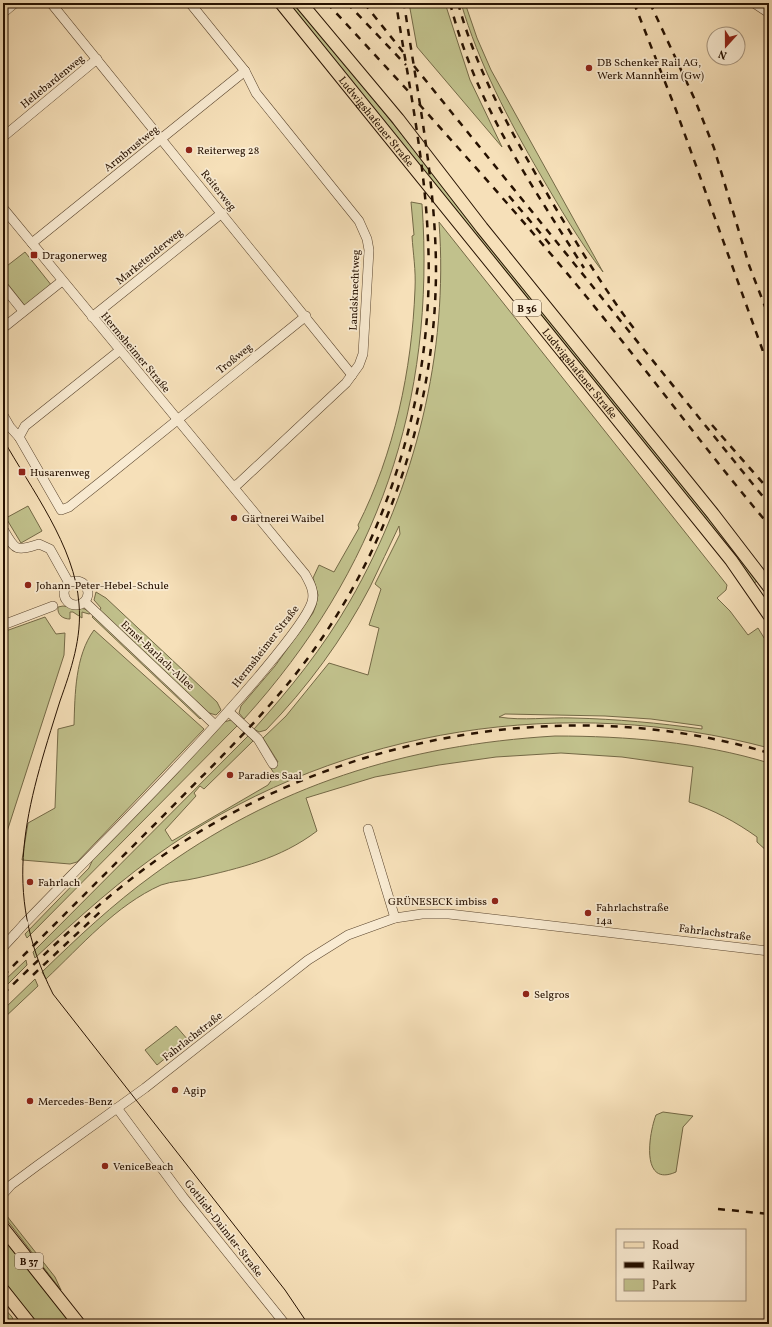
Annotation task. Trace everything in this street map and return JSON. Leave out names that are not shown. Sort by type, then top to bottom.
[{"type":"main road","name":"Ludwigshafener Straße","points":[[281,3],[730,560],[769,615]]},
{"type":"main road","name":"Ludwigshafener Straße","points":[[301,3],[403,125],[482,228],[714,514],[769,587]]},
{"type":"main road","name":"B 37","points":[[3,1228],[79,1324]]},
{"type":"main road","points":[[3,1290],[30,1324]]},
{"type":"street","points":[[3,12],[15,3]]},
{"type":"street","name":"Reiterweg","points":[[51,3],[222,212],[352,375]]},
{"type":"street","name":"Landsknechtweg","points":[[190,3],[245,71],[256,93],[359,221],[367,240],[369,261],[363,354],[359,365],[352,375],[244,479],[233,486]]},
{"type":"street","points":[[754,3],[769,13]]},
{"type":"street","name":"Hellebardenweg","points":[[3,137],[97,60]]},
{"type":"street","name":"Armbrustweg","points":[[32,243],[245,71]]},
{"type":"street","name":"Hermsheimer Straße","points":[[3,208],[119,351],[178,419],[305,574],[310,583],[313,595],[308,610],[291,635],[228,712],[3,947]]},
{"type":"street","name":"Marketenderweg","points":[[92,317],[222,212]]},
{"type":"street","points":[[3,328],[62,281]]},
{"type":"street","points":[[3,286],[24,311]]},
{"type":"street","name":"Troßweg","points":[[178,419],[306,316]]},
{"type":"street","points":[[19,437],[25,426],[119,351]]},
{"type":"street","points":[[3,415],[10,427],[19,437],[61,510],[69,507],[178,419]]},
{"type":"street","points":[[3,529],[13,546],[18,549],[22,550],[39,544],[50,549],[69,583]]},
{"type":"street","points":[[76,581],[85,584],[88,593],[85,602],[74,605],[65,599],[64,590],[69,583],[76,581]]},
{"type":"street","name":"Ernst-Barlach-Allee","points":[[85,602],[215,725]]},
{"type":"street","points":[[3,625],[53,606]]},
{"type":"street","points":[[228,712],[258,739],[273,764]]},
{"type":"street","points":[[368,828],[395,918]]},
{"type":"street","name":"Fahrlachstraße","points":[[3,1194],[7,1186],[152,1083],[308,960],[348,935],[395,918],[422,914],[449,914],[769,951]]},
{"type":"street","name":"Gottlieb-Daimler-Straße","points":[[117,1108],[183,1197],[285,1324]]},
{"type":"green space","points":[[288,3],[295,3],[362,85],[759,580],[754,583]]},
{"type":"green space","points":[[409,3],[445,3],[470,80],[502,147],[417,47]]},
{"type":"green space","points":[[461,3],[465,3],[477,38],[491,70],[603,272],[570,224],[517,133],[485,69],[468,26]]},
{"type":"green space","points":[[411,202],[422,204],[424,277],[419,347],[407,415],[388,480],[363,543],[330,604],[291,662],[244,719],[239,713],[241,706],[275,666],[313,613],[318,595],[313,578],[319,565],[334,572],[359,528],[358,525],[382,470],[399,411],[410,350],[415,282],[412,236],[414,235]]},
{"type":"green space","points":[[439,222],[727,585],[726,590],[717,598],[730,611],[748,635],[758,628],[769,646],[769,748],[692,732],[615,724],[537,724],[460,732],[383,748],[309,772],[238,805],[171,845],[135,871],[84,913],[35,958],[33,952],[248,736],[253,741],[204,789],[200,786],[194,793],[196,796],[165,830],[172,841],[268,785],[275,775],[270,767],[278,762],[263,738],[286,716],[329,663],[368,675],[379,628],[369,625],[381,589],[375,584],[400,534],[399,526],[370,587],[336,644],[310,680],[266,730],[259,732],[254,729],[305,668],[340,618],[373,558],[393,512],[409,466],[423,418],[432,369],[438,320],[441,271]],"holes":[[[505,714],[605,716],[651,719],[702,726],[702,729],[605,719],[517,719],[499,717]]]},
{"type":"green space","points":[[25,252],[52,286],[26,307],[3,278],[3,269]]},
{"type":"green space","points":[[28,506],[42,531],[21,543],[6,518]]},
{"type":"green space","points":[[96,592],[106,598],[217,702],[221,710],[216,715],[209,713],[99,611],[101,608],[94,600]]},
{"type":"green space","points":[[63,606],[85,609],[91,613],[89,614],[82,612],[82,618],[73,612],[70,612],[70,619],[65,618],[58,612],[58,607]]},
{"type":"green space","points":[[94,615],[202,717],[200,719],[92,617]]},
{"type":"green space","points":[[45,617],[56,634],[65,633],[64,655],[3,844],[3,632]]},
{"type":"green space","points":[[94,630],[204,729],[77,862],[70,864],[22,860],[28,823],[55,808],[58,729],[74,725],[77,676],[83,651]]},
{"type":"green space","points":[[231,720],[237,726],[27,938],[25,934],[89,868],[93,859],[224,722]]},
{"type":"green space","points":[[555,736],[609,737],[690,745],[769,763],[769,853],[757,842],[757,837],[741,826],[716,813],[689,802],[693,767],[622,757],[561,753],[496,757],[439,765],[375,777],[306,798],[317,831],[303,841],[274,856],[244,866],[197,878],[161,885],[145,893],[129,903],[100,927],[46,979],[42,972],[110,909],[153,875],[199,844],[246,817],[294,794],[344,775],[394,760],[446,749],[500,741]]},
{"type":"green space","points":[[26,960],[27,965],[3,989],[3,982]]},
{"type":"green space","points":[[35,979],[38,986],[3,1019],[3,1010]]},
{"type":"green space","points":[[176,1026],[188,1040],[157,1065],[145,1050]]},
{"type":"green space","points":[[663,1112],[693,1116],[683,1127],[676,1172],[665,1175],[657,1172],[652,1166],[650,1156],[653,1123],[656,1115]]},
{"type":"green space","points":[[3,1211],[55,1277],[61,1290],[3,1215]]},
{"type":"green space","points":[[3,1238],[72,1324],[37,1324],[3,1280]]},
{"type":"green space","points":[[3,1307],[12,1317],[15,1324],[3,1324]]},
{"type":"tram line","points":[[3,439],[61,539],[76,582],[79,604],[79,629],[75,654],[37,778],[29,813],[24,849],[23,884],[27,919],[37,956],[53,994],[285,1290],[308,1324]]},
{"type":"railway","points":[[327,3],[410,93]]},
{"type":"railway","points":[[347,3],[406,65]]},
{"type":"railway","points":[[364,3],[403,52]]},
{"type":"railway","points":[[370,541],[385,505],[397,469],[417,394],[423,356],[429,279],[426,211],[420,151],[396,3]]},
{"type":"railway","points":[[3,976],[210,769],[291,680],[324,636],[352,589],[377,540],[398,488],[414,436],[426,382],[433,327],[436,272],[433,205],[425,137],[404,3]]},
{"type":"railway","points":[[450,3],[461,40],[489,109],[524,173],[584,268]]},
{"type":"railway","points":[[458,3],[475,54],[509,127],[580,248],[612,298],[635,330]]},
{"type":"railway","points":[[634,3],[676,110],[769,368]]},
{"type":"railway","points":[[650,3],[695,100],[714,148],[749,265],[769,317]]},
{"type":"railway","points":[[414,66],[769,504]]},
{"type":"railway","points":[[419,104],[570,277],[769,525]]},
{"type":"railway","points":[[509,196],[553,248]]},
{"type":"railway","points":[[712,425],[769,490]]},
{"type":"railway","points":[[3,994],[64,936],[106,899],[174,848],[241,809],[311,777],[385,752],[461,735],[539,727],[617,726],[694,735],[769,753]]},
{"type":"railway","points":[[33,975],[100,912]]},
{"type":"railway","points":[[718,1209],[769,1214]]},
{"type":"place","name":"DB Schenker Rail AG, Werk Mannheim (Gw)","points":[[589,68]]},
{"type":"place","name":"Reiterweg 28","points":[[189,150]]},
{"type":"place","name":"Dragonerweg","points":[[34,255]]},
{"type":"place","name":"Husarenweg","points":[[22,472]]},
{"type":"place","name":"Gärtnerei Waibel","points":[[234,518]]},
{"type":"place","name":"Johann-Peter-Hebel-Schule","points":[[28,585]]},
{"type":"place","name":"Paradies Saal","points":[[230,775]]},
{"type":"place","name":"Fahrlach","points":[[30,882]]},
{"type":"place","name":"GRÜNESECK imbiss","points":[[495,901]]},
{"type":"place","name":"Fahrlachstraße 14a","points":[[588,913]]},
{"type":"place","name":"Selgros","points":[[526,994]]},
{"type":"place","name":"Agip","points":[[175,1090]]},
{"type":"place","name":"Mercedes-Benz","points":[[30,1101]]},
{"type":"place","name":"VeniceBeach","points":[[105,1166]]}]
